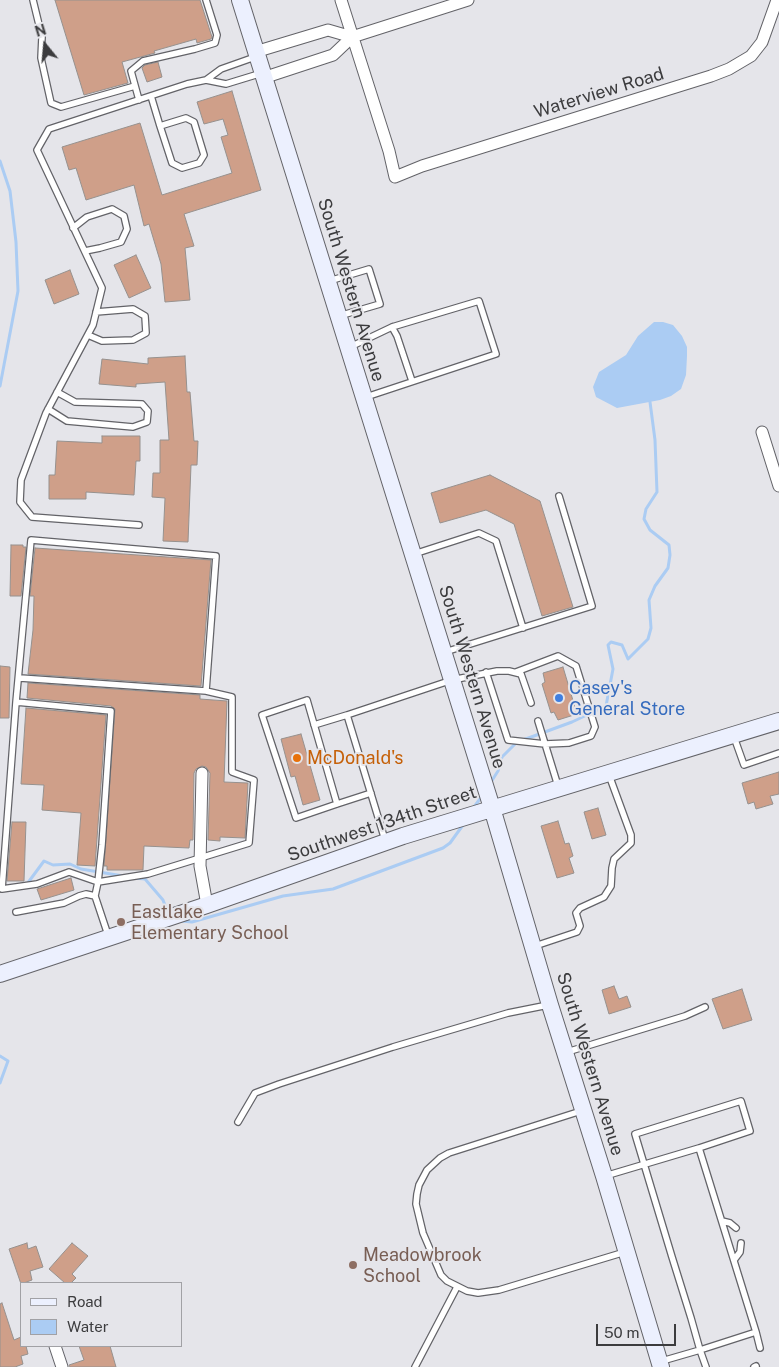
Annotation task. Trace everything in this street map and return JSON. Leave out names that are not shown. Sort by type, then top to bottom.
[{"type":"main road","name":"South Western Avenue","points":[[240,0],[492,808],[550,1005],[661,1365]]},
{"type":"main road","name":"Southwest 134th Street","points":[[0,974],[207,905],[386,842],[779,721]]},
{"type":"street","points":[[341,0],[352,37]]},
{"type":"street","points":[[263,75],[333,55],[352,37],[468,0]]},
{"type":"street","name":"Waterview Road","points":[[352,37],[389,151],[395,177],[422,166],[729,69],[751,56],[762,42],[777,0]]},
{"type":"street","points":[[256,54],[328,30],[352,37]]},
{"type":"street","points":[[762,432],[779,486]]},
{"type":"street","points":[[202,773],[200,858],[207,905]]},
{"type":"street","points":[[55,1347],[62,1367]]},
{"type":"lane","points":[[33,0],[42,37],[41,58],[52,103],[61,107],[135,86]]},
{"type":"lane","points":[[139,100],[132,71],[143,60],[215,43],[217,35],[206,0]]},
{"type":"lane","points":[[139,525],[32,518],[20,502],[21,480],[48,409],[93,325],[102,288],[37,150],[49,128],[206,80],[221,68],[256,54]]},
{"type":"lane","points":[[206,80],[226,84],[263,75]]},
{"type":"lane","points":[[151,96],[160,126],[172,163],[182,168],[199,163],[204,155],[194,122],[186,118],[160,126]]},
{"type":"lane","points":[[73,228],[87,217],[112,209],[124,216],[128,229],[121,242],[85,251]]},
{"type":"lane","points":[[327,282],[369,269],[380,304],[338,316]]},
{"type":"lane","points":[[348,348],[392,327],[479,301],[496,354],[363,398]]},
{"type":"lane","points":[[88,336],[102,341],[133,340],[146,333],[144,316],[133,309],[96,312]]},
{"type":"lane","points":[[392,327],[397,336],[412,382]]},
{"type":"lane","points":[[48,409],[67,421],[133,427],[147,422],[148,411],[142,404],[74,402],[57,392]]},
{"type":"lane","points":[[443,652],[592,606],[559,496]]},
{"type":"lane","points":[[412,554],[479,533],[496,541],[523,628]]},
{"type":"lane","points":[[20,678],[206,691],[232,697],[232,772],[254,780],[249,842],[148,874],[98,882],[69,872],[37,884],[2,889],[16,702],[20,678],[32,540],[216,556],[206,691]]},
{"type":"lane","points":[[314,725],[452,680],[486,672],[516,672],[558,656],[576,666],[595,727],[591,736],[569,743],[545,744],[508,740],[486,672]]},
{"type":"lane","points":[[516,672],[523,677],[532,703]]},
{"type":"lane","points":[[338,804],[307,700],[262,715],[296,818],[338,804],[371,793]]},
{"type":"lane","points":[[16,702],[111,711],[98,882],[95,896],[109,937]]},
{"type":"lane","points":[[347,715],[386,842]]},
{"type":"lane","points":[[538,721],[558,788]]},
{"type":"lane","points":[[734,735],[744,764],[779,753]]},
{"type":"lane","points":[[533,947],[577,932],[580,926],[576,913],[580,908],[604,897],[611,886],[614,859],[631,843],[631,835],[608,773]]},
{"type":"lane","points":[[16,912],[64,904],[86,894],[95,896]]},
{"type":"lane","points":[[238,1122],[255,1093],[279,1084],[498,1016],[550,1005]]},
{"type":"lane","points":[[565,1053],[685,1016],[705,1007]]},
{"type":"lane","points":[[604,1176],[645,1164],[699,1148],[750,1131],[741,1101],[636,1134],[645,1164],[700,1350],[706,1367]]},
{"type":"lane","points":[[583,1111],[449,1153],[440,1158],[428,1170],[419,1185],[416,1204],[423,1233],[441,1275],[447,1281],[467,1291],[492,1292],[626,1251]]},
{"type":"lane","points":[[699,1148],[760,1348]]},
{"type":"lane","points":[[722,1222],[730,1223],[736,1228]]},
{"type":"lane","points":[[734,1260],[740,1252],[741,1243]]},
{"type":"lane","points":[[415,1367],[457,1287]]},
{"type":"lane","points":[[661,1365],[756,1332]]},
{"type":"water","points":[[654,322],[673,325],[682,336],[687,347],[686,375],[681,389],[671,396],[660,400],[617,408],[596,397],[593,387],[599,372],[626,355],[638,336]]},
{"type":"building","points":[[55,0],[200,0],[212,37],[197,43],[196,39],[122,62],[128,83],[84,95]]},
{"type":"building","points":[[158,62],[162,77],[147,82],[142,68],[145,65]]},
{"type":"building","points":[[232,91],[261,190],[184,214],[194,246],[185,248],[190,300],[165,302],[161,264],[149,224],[144,226],[134,185],[86,200],[76,168],[69,170],[62,147],[140,123],[162,195],[232,173],[221,137],[228,135],[223,119],[204,124],[197,102]]},
{"type":"building","points":[[136,255],[151,288],[129,298],[114,265]]},
{"type":"building","points":[[70,270],[79,294],[54,304],[45,280]]},
{"type":"building","points":[[185,356],[187,392],[190,392],[194,441],[198,441],[197,465],[191,465],[188,542],[163,541],[165,498],[152,497],[153,473],[160,473],[160,440],[169,440],[165,382],[136,384],[136,387],[99,384],[102,359],[148,364],[148,358]]},
{"type":"building","points":[[102,436],[140,436],[140,461],[136,461],[134,495],[86,492],[86,499],[49,499],[49,475],[55,475],[57,441],[102,443]]},
{"type":"building","points":[[490,475],[540,501],[573,607],[542,616],[514,524],[486,510],[440,523],[431,493]]},
{"type":"building","points":[[11,545],[23,545],[23,547],[26,547],[21,596],[10,596]]},
{"type":"building","points":[[35,548],[211,560],[201,686],[28,674],[33,630],[34,596],[30,596]]},
{"type":"building","points":[[0,666],[10,667],[9,718],[0,718]]},
{"type":"building","name":"Casey's General Store","points":[[563,667],[577,714],[558,720],[554,712],[551,713],[542,684],[545,682],[543,673]]},
{"type":"building","points":[[28,683],[200,695],[200,699],[227,701],[224,782],[248,783],[245,838],[220,837],[220,841],[208,840],[210,773],[206,767],[202,766],[196,769],[194,773],[193,840],[190,840],[189,848],[144,846],[143,870],[107,870],[107,866],[104,866],[115,709],[111,706],[27,698]]},
{"type":"building","points":[[26,708],[106,715],[95,866],[77,865],[81,813],[42,810],[44,785],[21,784]]},
{"type":"building","name":"McDonald's","points":[[301,734],[320,800],[303,805],[295,776],[291,777],[281,739]]},
{"type":"building","points":[[779,772],[779,794],[770,796],[773,804],[756,809],[754,802],[748,804],[742,783]]},
{"type":"building","points":[[598,808],[606,835],[592,839],[584,812]]},
{"type":"building","points":[[558,821],[565,844],[569,843],[573,856],[569,858],[574,873],[557,878],[541,826]]},
{"type":"building","points":[[12,822],[26,822],[24,881],[7,881]]},
{"type":"building","points":[[71,878],[74,890],[41,900],[37,889]]},
{"type":"building","points":[[614,986],[619,999],[627,996],[631,1007],[609,1014],[602,990]]},
{"type":"building","points":[[742,989],[752,1020],[723,1029],[712,999]]},
{"type":"building","points":[[27,1243],[28,1249],[36,1246],[43,1267],[30,1271],[32,1280],[20,1282],[9,1249]]},
{"type":"building","points":[[72,1243],[88,1256],[72,1274],[76,1278],[72,1282],[64,1282],[49,1269]]},
{"type":"building","points":[[2,1303],[14,1340],[20,1337],[20,1347],[26,1347],[28,1354],[21,1356],[23,1364],[15,1367],[0,1367],[0,1304]]},
{"type":"building","points":[[79,1347],[110,1347],[116,1367],[70,1367],[69,1365],[84,1360]]},
{"type":"waterway","points":[[0,161],[10,191],[16,242],[18,291],[0,386]]},
{"type":"waterway","points":[[523,740],[572,722],[606,706],[613,669],[608,645],[611,642],[622,645],[628,659],[648,639],[651,628],[649,600],[655,586],[668,568],[670,555],[669,545],[650,530],[644,519],[646,509],[657,492],[655,440],[650,402]]},
{"type":"waterway","points":[[491,782],[498,771],[502,757],[517,742]]},
{"type":"waterway","points":[[474,807],[482,796]]},
{"type":"waterway","points":[[182,921],[192,922],[283,896],[333,889],[443,848],[450,843],[463,825]]},
{"type":"waterway","points":[[27,884],[44,861],[53,865],[70,864],[81,869],[123,876]]},
{"type":"waterway","points":[[134,878],[145,879],[170,911]]},
{"type":"waterway","points":[[0,1056],[8,1061],[0,1083]]},
{"type":"place","name":"Casey's General Store","points":[[559,698]]},
{"type":"place","name":"McDonald's","points":[[297,758]]},
{"type":"place","name":"Eastlake Elementary School","points":[[121,922]]},
{"type":"place","name":"Meadowbrook School","points":[[353,1265]]}]
